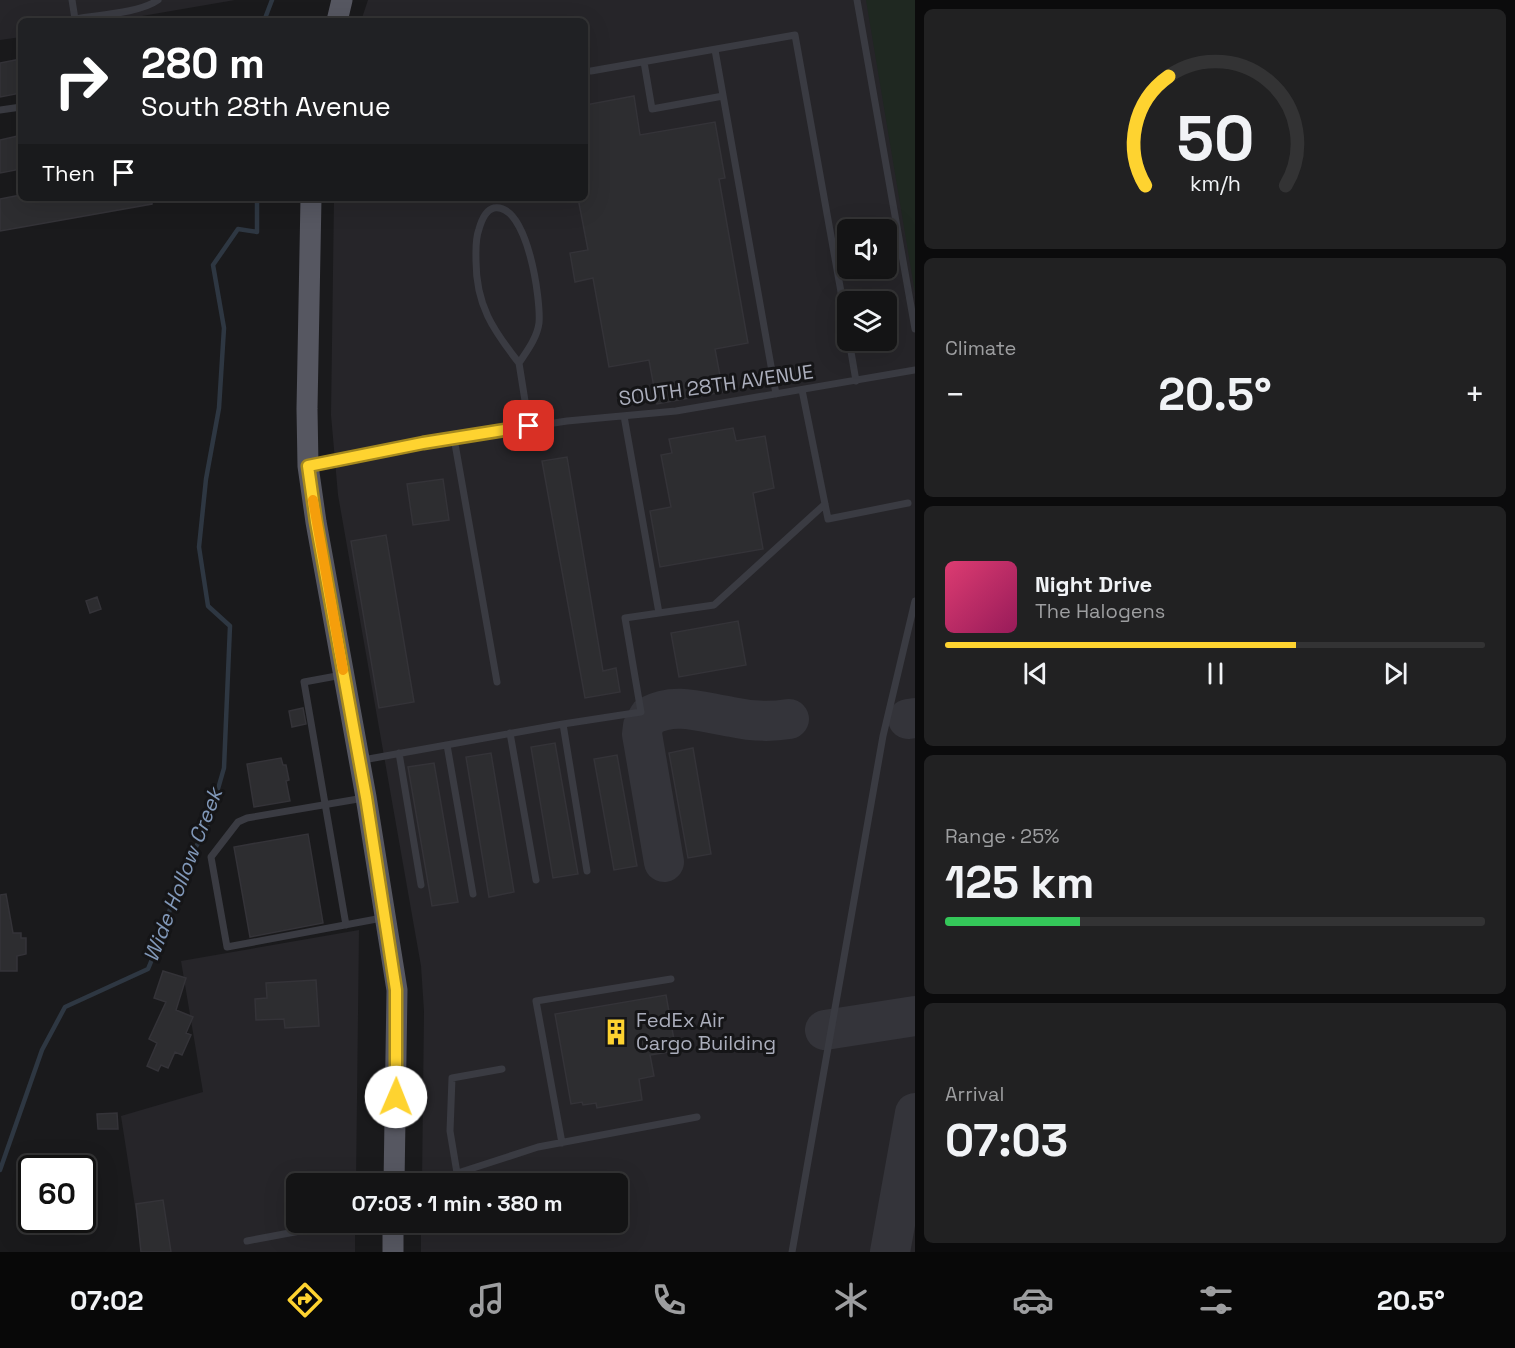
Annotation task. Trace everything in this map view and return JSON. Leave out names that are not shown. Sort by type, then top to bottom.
[{"type":"main road","points":[[338,18],[342,0]]},
{"type":"main road","points":[[311,201],[308,466],[316,522],[360,760],[396,990],[394,1173]]},
{"type":"main road","points":[[393,1233],[393,1252]]},
{"type":"lane","points":[[72,0],[75,18]]},
{"type":"lane","points":[[81,18],[137,8],[158,0]]},
{"type":"lane","points":[[857,0],[915,329]]},
{"type":"lane","points":[[591,72],[795,35],[841,291]]},
{"type":"lane","points":[[715,50],[776,394]]},
{"type":"lane","points":[[644,62],[652,109],[723,96]]},
{"type":"lane","points":[[0,110],[18,107]]},
{"type":"lane","points":[[519,363],[536,335],[539,325],[539,305],[528,244],[522,229],[503,210],[495,208],[487,212],[476,238],[478,292],[494,330],[519,363],[529,426]]},
{"type":"lane","points":[[851,351],[856,381]]},
{"type":"lane","name":"SOUTH 28TH AVENUE","points":[[308,466],[529,426],[676,411],[915,370]]},
{"type":"lane","points":[[802,390],[828,519],[908,503]]},
{"type":"lane","points":[[624,416],[659,613]]},
{"type":"lane","points":[[454,438],[497,682]]},
{"type":"lane","points":[[360,760],[641,712],[625,618],[714,605],[825,504]]},
{"type":"lane","points":[[792,1252],[883,736],[915,601]]},
{"type":"lane","points":[[344,675],[304,682],[346,925]]},
{"type":"lane","points":[[563,724],[587,871]]},
{"type":"lane","points":[[510,734],[536,880]]},
{"type":"lane","points":[[447,745],[473,894]]},
{"type":"lane","points":[[399,753],[421,885]]},
{"type":"lane","points":[[366,797],[247,818],[238,822],[211,857],[227,947],[386,918]]},
{"type":"lane","points":[[562,1143],[536,1001],[671,979]]},
{"type":"lane","points":[[502,1069],[452,1078],[450,1131],[457,1173],[538,1148],[697,1117]]},
{"type":"lane","points":[[247,1241],[290,1233]]},
{"type":"shaded area","points":[[0,0],[235,0],[130,18],[18,18],[18,37],[0,40]]},
{"type":"shaded area","points":[[368,0],[915,0],[915,1252],[421,1252],[421,1233],[628,1233],[628,1173],[422,1173],[424,1011],[421,966],[338,495],[331,415],[334,201],[588,201],[588,18],[362,18]]},
{"type":"shaded area","points":[[866,0],[915,0],[915,293]]},
{"type":"shaded area","points":[[359,930],[356,1173],[286,1173],[286,1233],[355,1233],[355,1252],[142,1252],[121,1116],[203,1092],[181,961]]},
{"type":"building","points":[[18,60],[18,94],[0,97],[0,63]]},
{"type":"building","points":[[634,96],[640,135],[715,122],[725,178],[719,179],[748,343],[715,349],[723,392],[657,404],[649,360],[609,367],[593,278],[575,282],[570,253],[588,250],[579,201],[588,201],[588,104]]},
{"type":"building","points":[[18,136],[18,170],[0,173],[0,140]]},
{"type":"building","points":[[18,196],[18,201],[152,201],[152,204],[0,231],[0,199]]},
{"type":"building","points":[[733,428],[736,441],[765,436],[774,488],[753,493],[763,549],[660,567],[650,511],[671,507],[661,455],[672,453],[669,439]]},
{"type":"building","points":[[567,457],[603,671],[616,668],[620,692],[585,698],[542,461]]},
{"type":"building","points":[[443,479],[449,520],[413,525],[407,484]]},
{"type":"building","points":[[386,535],[414,702],[379,708],[351,541]]},
{"type":"building","points":[[97,597],[101,609],[90,613],[86,601]]},
{"type":"building","points":[[738,621],[746,665],[679,677],[671,633]]},
{"type":"building","points":[[303,708],[306,724],[292,727],[289,711]]},
{"type":"building","points":[[555,743],[578,874],[553,878],[531,747]]},
{"type":"building","points":[[693,748],[711,854],[688,858],[669,753]]},
{"type":"building","points":[[491,753],[514,892],[489,897],[466,757]]},
{"type":"building","points":[[617,755],[637,866],[614,870],[594,759]]},
{"type":"building","points":[[281,758],[283,765],[286,765],[290,801],[254,807],[247,764]]},
{"type":"building","points":[[434,763],[458,902],[432,906],[408,767]]},
{"type":"building","points":[[308,834],[323,923],[250,937],[234,847]]},
{"type":"building","points":[[6,894],[13,933],[21,933],[21,938],[26,938],[26,954],[17,956],[17,971],[0,971],[0,895]]},
{"type":"building","points":[[163,971],[186,978],[176,1010],[193,1017],[186,1033],[191,1035],[182,1055],[175,1052],[168,1068],[161,1065],[158,1071],[147,1066],[157,1043],[149,1039],[166,1002],[154,998]]},
{"type":"building","points":[[316,980],[319,1026],[285,1028],[284,1019],[256,1020],[255,999],[267,998],[266,983]]},
{"type":"building","name":"FedEx Air Cargo Building","points":[[666,995],[676,1051],[650,1055],[654,1076],[639,1079],[642,1100],[597,1108],[596,1103],[571,1104],[555,1014]]},
{"type":"building","points":[[117,1113],[118,1129],[98,1129],[97,1114]]},
{"type":"building","points":[[163,1200],[171,1252],[141,1252],[136,1204]]},
{"type":"waterway","name":"Wide Hollow Creek","points":[[265,18],[272,0]]},
{"type":"waterway","name":"Wide Hollow Creek","points":[[0,1170],[42,1050],[65,1007],[148,969],[182,872],[207,827],[224,768],[230,626],[208,606],[199,547],[206,479],[219,408],[224,328],[213,265],[238,229],[257,232],[257,201]]},
{"type":"taxiway","points":[[664,862],[642,734],[643,726],[649,716],[669,709],[680,709],[753,720],[789,719]]},
{"type":"taxiway","points":[[908,719],[915,718]]},
{"type":"taxiway","points":[[825,1030],[915,1016]]},
{"type":"taxiway","points":[[890,1252],[915,1113]]},
{"type":"slow traffic","points":[[313,500],[343,670]]},
{"type":"place","name":"FedEx Air Cargo Building","points":[[616,1032]]},
{"type":"route","points":[[396,1097],[396,990],[386,918],[308,466],[423,443],[529,426]]}]
